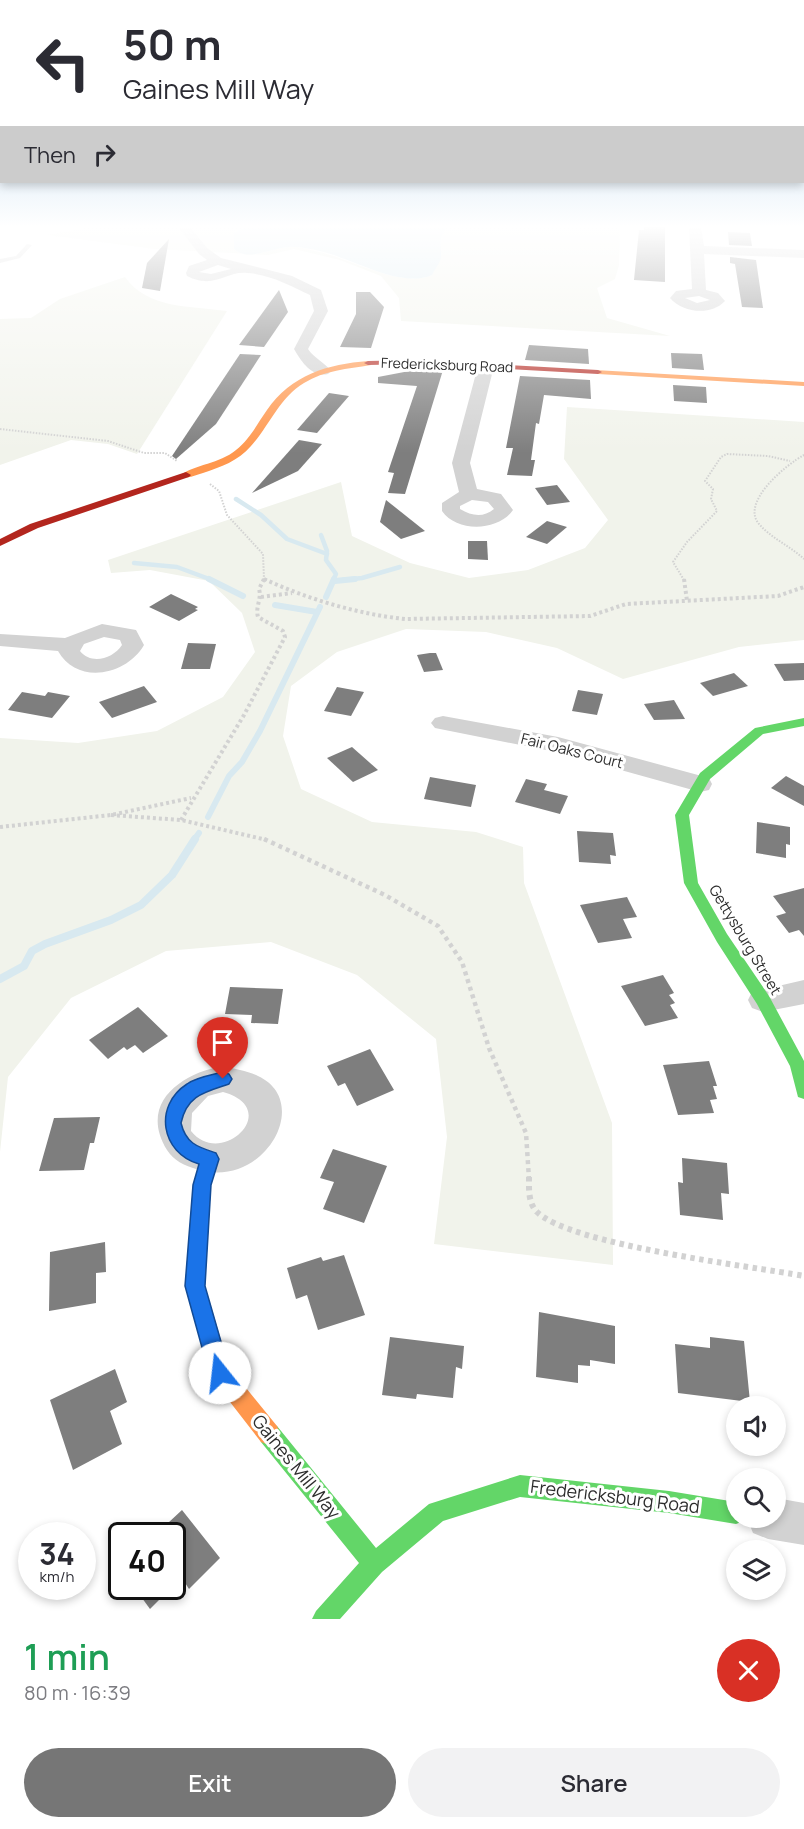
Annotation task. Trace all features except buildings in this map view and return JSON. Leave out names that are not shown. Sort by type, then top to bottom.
[{"type":"street","points":[[319,303],[321,311],[301,349],[308,360],[323,371]]},
{"type":"street","name":"Fredericksburg Road","points":[[0,543],[34,526],[227,461],[248,447],[290,386],[323,371],[380,362],[804,384]]},
{"type":"street","points":[[469,494],[461,463],[486,366]]},
{"type":"street","points":[[0,640],[70,645]]},
{"type":"street","name":"Gettysburg Street","points":[[804,722],[759,731],[705,776],[682,815],[691,883],[722,938],[763,1000],[798,1066],[804,1092]]},
{"type":"street","name":"Fair Oaks Court","points":[[443,723],[558,745],[700,784]]},
{"type":"street","points":[[763,1000],[804,992]]},
{"type":"street","name":"Gaines Mill Way","points":[[210,1159],[202,1185],[195,1286],[220,1373],[374,1564]]},
{"type":"street","name":"Fredericksburg Road","points":[[324,1619],[374,1564],[437,1512],[520,1486],[669,1502],[726,1511]]},
{"type":"street","points":[[786,1521],[804,1524]]},
{"type":"path","points":[[687,601],[684,578],[673,562],[687,542],[717,512],[711,499],[713,489],[705,482],[714,467],[728,454],[768,456],[790,461]]},
{"type":"path","points":[[804,455],[790,461],[779,471],[761,496],[755,511],[756,520],[804,559]]},
{"type":"path","points":[[181,820],[191,798],[248,711],[285,637],[283,631],[258,617],[256,611],[261,597],[259,589],[264,579]]},
{"type":"path","points":[[306,597],[378,616],[429,619],[591,616],[626,604],[778,596],[804,587]]},
{"type":"path","points":[[261,597],[293,592]]},
{"type":"path","points":[[0,827],[111,814],[191,798]]},
{"type":"path","points":[[111,814],[181,820],[260,837],[385,895],[438,926],[462,962],[489,1048],[526,1133],[529,1151],[529,1197],[535,1209],[546,1220],[603,1240],[804,1276]]},
{"type":"shaded area","points":[[55,303],[164,303],[227,311],[137,454],[108,444],[71,440],[0,465],[0,319],[31,318]]},
{"type":"shaded area","points":[[399,303],[602,303],[607,318],[670,336],[401,321]]},
{"type":"shaded area","points":[[567,407],[804,422],[804,640],[739,647],[623,679],[557,648],[486,632],[406,629],[337,652],[291,686],[283,736],[301,789],[372,822],[476,832],[523,847],[524,883],[612,1123],[613,1265],[434,1244],[447,1137],[436,1039],[357,975],[271,942],[166,951],[71,998],[8,1077],[0,1152],[0,738],[78,743],[157,731],[223,697],[255,652],[242,613],[209,581],[150,570],[111,573],[108,560],[341,482],[352,536],[410,563],[469,578],[528,570],[585,548],[608,520],[564,459]]},
{"type":"waterway","points":[[236,499],[261,515],[287,539],[327,554]]},
{"type":"waterway","points":[[321,535],[327,554]]},
{"type":"waterway","points":[[327,554],[326,560],[336,574],[333,580]]},
{"type":"waterway","points":[[134,563],[177,567],[212,580]]},
{"type":"waterway","points":[[342,580],[362,578],[400,567]]},
{"type":"waterway","points":[[209,579],[243,596]]},
{"type":"waterway","points":[[326,597],[334,579]]},
{"type":"waterway","points":[[335,581],[355,579]]},
{"type":"waterway","points":[[275,605],[317,612]]},
{"type":"waterway","points":[[208,817],[229,776],[242,762],[260,731],[320,607]]},
{"type":"waterway","points":[[194,840],[199,833]]},
{"type":"waterway","points":[[0,979],[24,966],[32,951],[45,944],[111,920],[141,905],[172,875],[195,839]]},
{"type":"traffic: fast","points":[[804,722],[759,731],[705,776],[682,815],[691,883],[722,938],[763,1000],[798,1066],[804,1092]]},
{"type":"traffic: fast","points":[[269,1434],[374,1564]]},
{"type":"traffic: fast","points":[[324,1619],[374,1564],[437,1512],[520,1486],[669,1502],[726,1511]]},
{"type":"traffic: slow","points":[[186,475],[232,458],[252,439],[280,398],[313,374],[340,366],[368,363]]},
{"type":"traffic: slow","points":[[598,372],[804,384]]},
{"type":"traffic: slow","points":[[209,1159],[202,1185],[195,1286],[220,1373],[269,1434]]},
{"type":"traffic: jam","points":[[368,363],[417,362],[598,372]]},
{"type":"traffic: jam","points":[[0,543],[34,526],[186,475]]},
{"type":"route","points":[[220,1373],[195,1286],[202,1185],[210,1159],[195,1155],[183,1147],[175,1136],[173,1123],[175,1110],[194,1088],[223,1079]]}]
